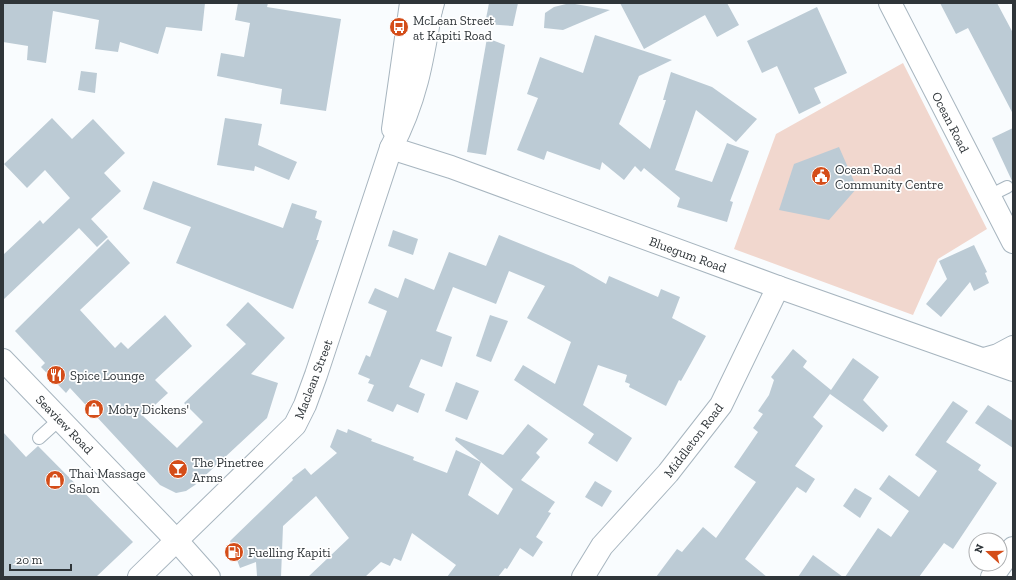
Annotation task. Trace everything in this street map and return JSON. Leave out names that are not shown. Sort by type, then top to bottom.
[{"type":"street","name":"Ocean Road","points":[[890,3],[998,191],[1013,242]]},
{"type":"street","name":"Maclean Street","points":[[139,577],[295,425],[305,405],[316,375],[392,148],[402,129],[415,95],[421,70],[427,5]]},
{"type":"street","name":"Bluegum Road","points":[[392,148],[451,167],[778,287],[1013,370]]},
{"type":"street","name":"Middleton Road","points":[[583,577],[602,546],[668,473],[721,404],[778,287]]},
{"type":"street","points":[[984,359],[998,355],[1013,347]]},
{"type":"street","name":"Seaview Road","points":[[3,360],[177,541],[209,577]]},
{"type":"street","points":[[992,577],[1013,548]]},
{"type":"lane","points":[[39,438],[60,419]]},
{"type":"shaded area","points":[[903,63],[987,229],[938,259],[913,315],[734,249],[776,134]]},
{"type":"building","points":[[3,3],[205,3],[202,31],[166,27],[158,54],[120,42],[118,52],[95,49],[99,20],[53,11],[46,63],[27,60],[28,46],[3,42]]},
{"type":"building","points":[[238,3],[268,3],[267,7],[341,19],[326,111],[280,104],[282,89],[217,76],[221,53],[244,57],[250,23],[235,20]]},
{"type":"building","points":[[489,3],[518,3],[513,26],[485,24]]},
{"type":"building","points":[[620,3],[727,3],[739,25],[717,37],[705,15],[644,49]]},
{"type":"building","points":[[940,3],[997,3],[1013,33],[1013,114],[968,28],[956,34]]},
{"type":"building","points":[[566,4],[575,4],[610,10],[563,30],[544,28],[545,13],[554,7]]},
{"type":"building","points":[[817,7],[847,73],[814,88],[821,103],[799,114],[777,66],[762,73],[747,41]]},
{"type":"building","points":[[595,35],[672,60],[639,76],[619,124],[650,149],[666,100],[663,100],[671,72],[712,87],[757,119],[736,142],[696,110],[675,170],[712,182],[727,143],[749,151],[730,201],[733,202],[727,222],[677,207],[680,198],[644,168],[641,172],[635,166],[624,180],[602,162],[600,170],[547,151],[544,160],[517,150],[538,98],[527,94],[540,57],[583,73]]},
{"type":"building","points":[[487,38],[505,45],[486,155],[467,152]]},
{"type":"building","points":[[81,71],[97,73],[95,93],[78,90]]},
{"type":"building","points":[[52,118],[72,139],[93,119],[125,153],[104,173],[121,191],[91,219],[108,237],[97,247],[79,228],[3,300],[3,255],[40,220],[43,224],[70,198],[45,170],[27,188],[4,164]]},
{"type":"building","points":[[225,118],[262,124],[258,145],[297,162],[289,180],[255,166],[254,171],[217,165]]},
{"type":"building","points":[[1013,128],[1013,183],[992,138]]},
{"type":"building","name":"Ocean Road Community Centre","points":[[839,147],[857,188],[829,220],[779,210],[794,164]]},
{"type":"building","points":[[153,181],[283,228],[292,203],[317,211],[315,218],[322,221],[316,240],[319,240],[293,309],[176,263],[191,227],[143,209]]},
{"type":"building","points":[[393,230],[418,239],[413,255],[388,246]]},
{"type":"building","points":[[499,235],[573,265],[606,284],[609,276],[658,297],[661,289],[680,297],[672,318],[706,336],[681,381],[679,380],[666,406],[629,387],[630,384],[625,382],[627,375],[598,365],[583,405],[632,438],[617,462],[588,443],[594,434],[514,380],[523,365],[555,384],[571,342],[527,318],[545,286],[509,271],[496,304],[453,287],[436,331],[452,337],[442,367],[421,359],[409,387],[425,394],[418,413],[397,404],[393,412],[367,401],[374,385],[368,383],[370,379],[358,374],[366,355],[370,357],[387,311],[368,303],[375,288],[398,298],[405,278],[434,290],[449,252],[486,266]]},
{"type":"building","points":[[108,239],[130,263],[80,310],[115,348],[121,342],[128,349],[165,315],[192,346],[155,380],[168,393],[143,416],[177,448],[203,422],[184,403],[246,344],[226,325],[248,302],[285,338],[251,374],[278,383],[267,418],[195,485],[186,491],[176,493],[160,485],[70,388],[66,393],[41,367],[45,363],[15,331]]},
{"type":"building","points":[[974,245],[987,272],[985,273],[989,283],[974,291],[970,282],[941,317],[926,304],[947,279],[939,261]]},
{"type":"building","points":[[490,315],[508,321],[491,362],[476,356]]},
{"type":"building","points":[[793,349],[807,361],[803,367],[831,390],[853,358],[879,377],[863,400],[888,426],[883,432],[830,394],[813,417],[823,426],[795,466],[815,479],[806,493],[797,487],[745,559],[767,577],[656,577],[677,549],[682,552],[703,527],[716,538],[756,482],[734,467],[758,432],[753,428],[763,414],[758,411],[769,395],[774,380],[771,377]]},
{"type":"building","points":[[456,382],[479,391],[467,420],[445,411]]},
{"type":"building","points":[[953,401],[968,411],[946,442],[981,465],[978,470],[997,483],[953,549],[944,543],[919,577],[845,577],[878,528],[891,537],[909,511],[879,489],[889,475],[919,497],[937,471],[915,455]]},
{"type":"building","points":[[988,405],[1013,421],[1013,448],[975,423]]},
{"type":"building","points":[[528,424],[548,439],[536,453],[540,457],[521,480],[555,502],[548,512],[551,513],[536,537],[543,542],[533,557],[520,548],[507,569],[505,568],[498,577],[447,577],[456,565],[412,533],[401,561],[394,558],[390,566],[381,562],[365,577],[308,577],[349,538],[316,496],[283,526],[281,577],[257,576],[256,562],[240,568],[230,541],[293,480],[292,478],[305,468],[311,475],[337,453],[330,447],[337,429],[347,433],[348,429],[372,439],[371,441],[414,457],[413,460],[447,473],[456,450],[481,462],[468,495],[498,515],[513,489],[455,440],[456,437],[503,455]]},
{"type":"building","points":[[3,432],[26,457],[38,446],[133,542],[96,577],[3,577]]},
{"type":"building","points":[[595,481],[612,491],[602,507],[585,497]]},
{"type":"building","points":[[855,488],[872,498],[860,518],[843,506]]},
{"type":"building","points":[[813,555],[843,577],[798,577]]},
{"type":"place","name":"McLean Street at Kapiti Road","points":[[399,27]]},
{"type":"place","name":"Ocean Road Community Centre","points":[[821,176]]},
{"type":"place","name":"Spice Lounge","points":[[56,375]]},
{"type":"place","name":"Moby Dickens'","points":[[94,409]]},
{"type":"place","name":"The Pinetree Arms","points":[[178,469]]},
{"type":"place","name":"Thai Massage Salon","points":[[55,480]]},
{"type":"place","name":"Fuelling Kapiti","points":[[234,552]]}]
